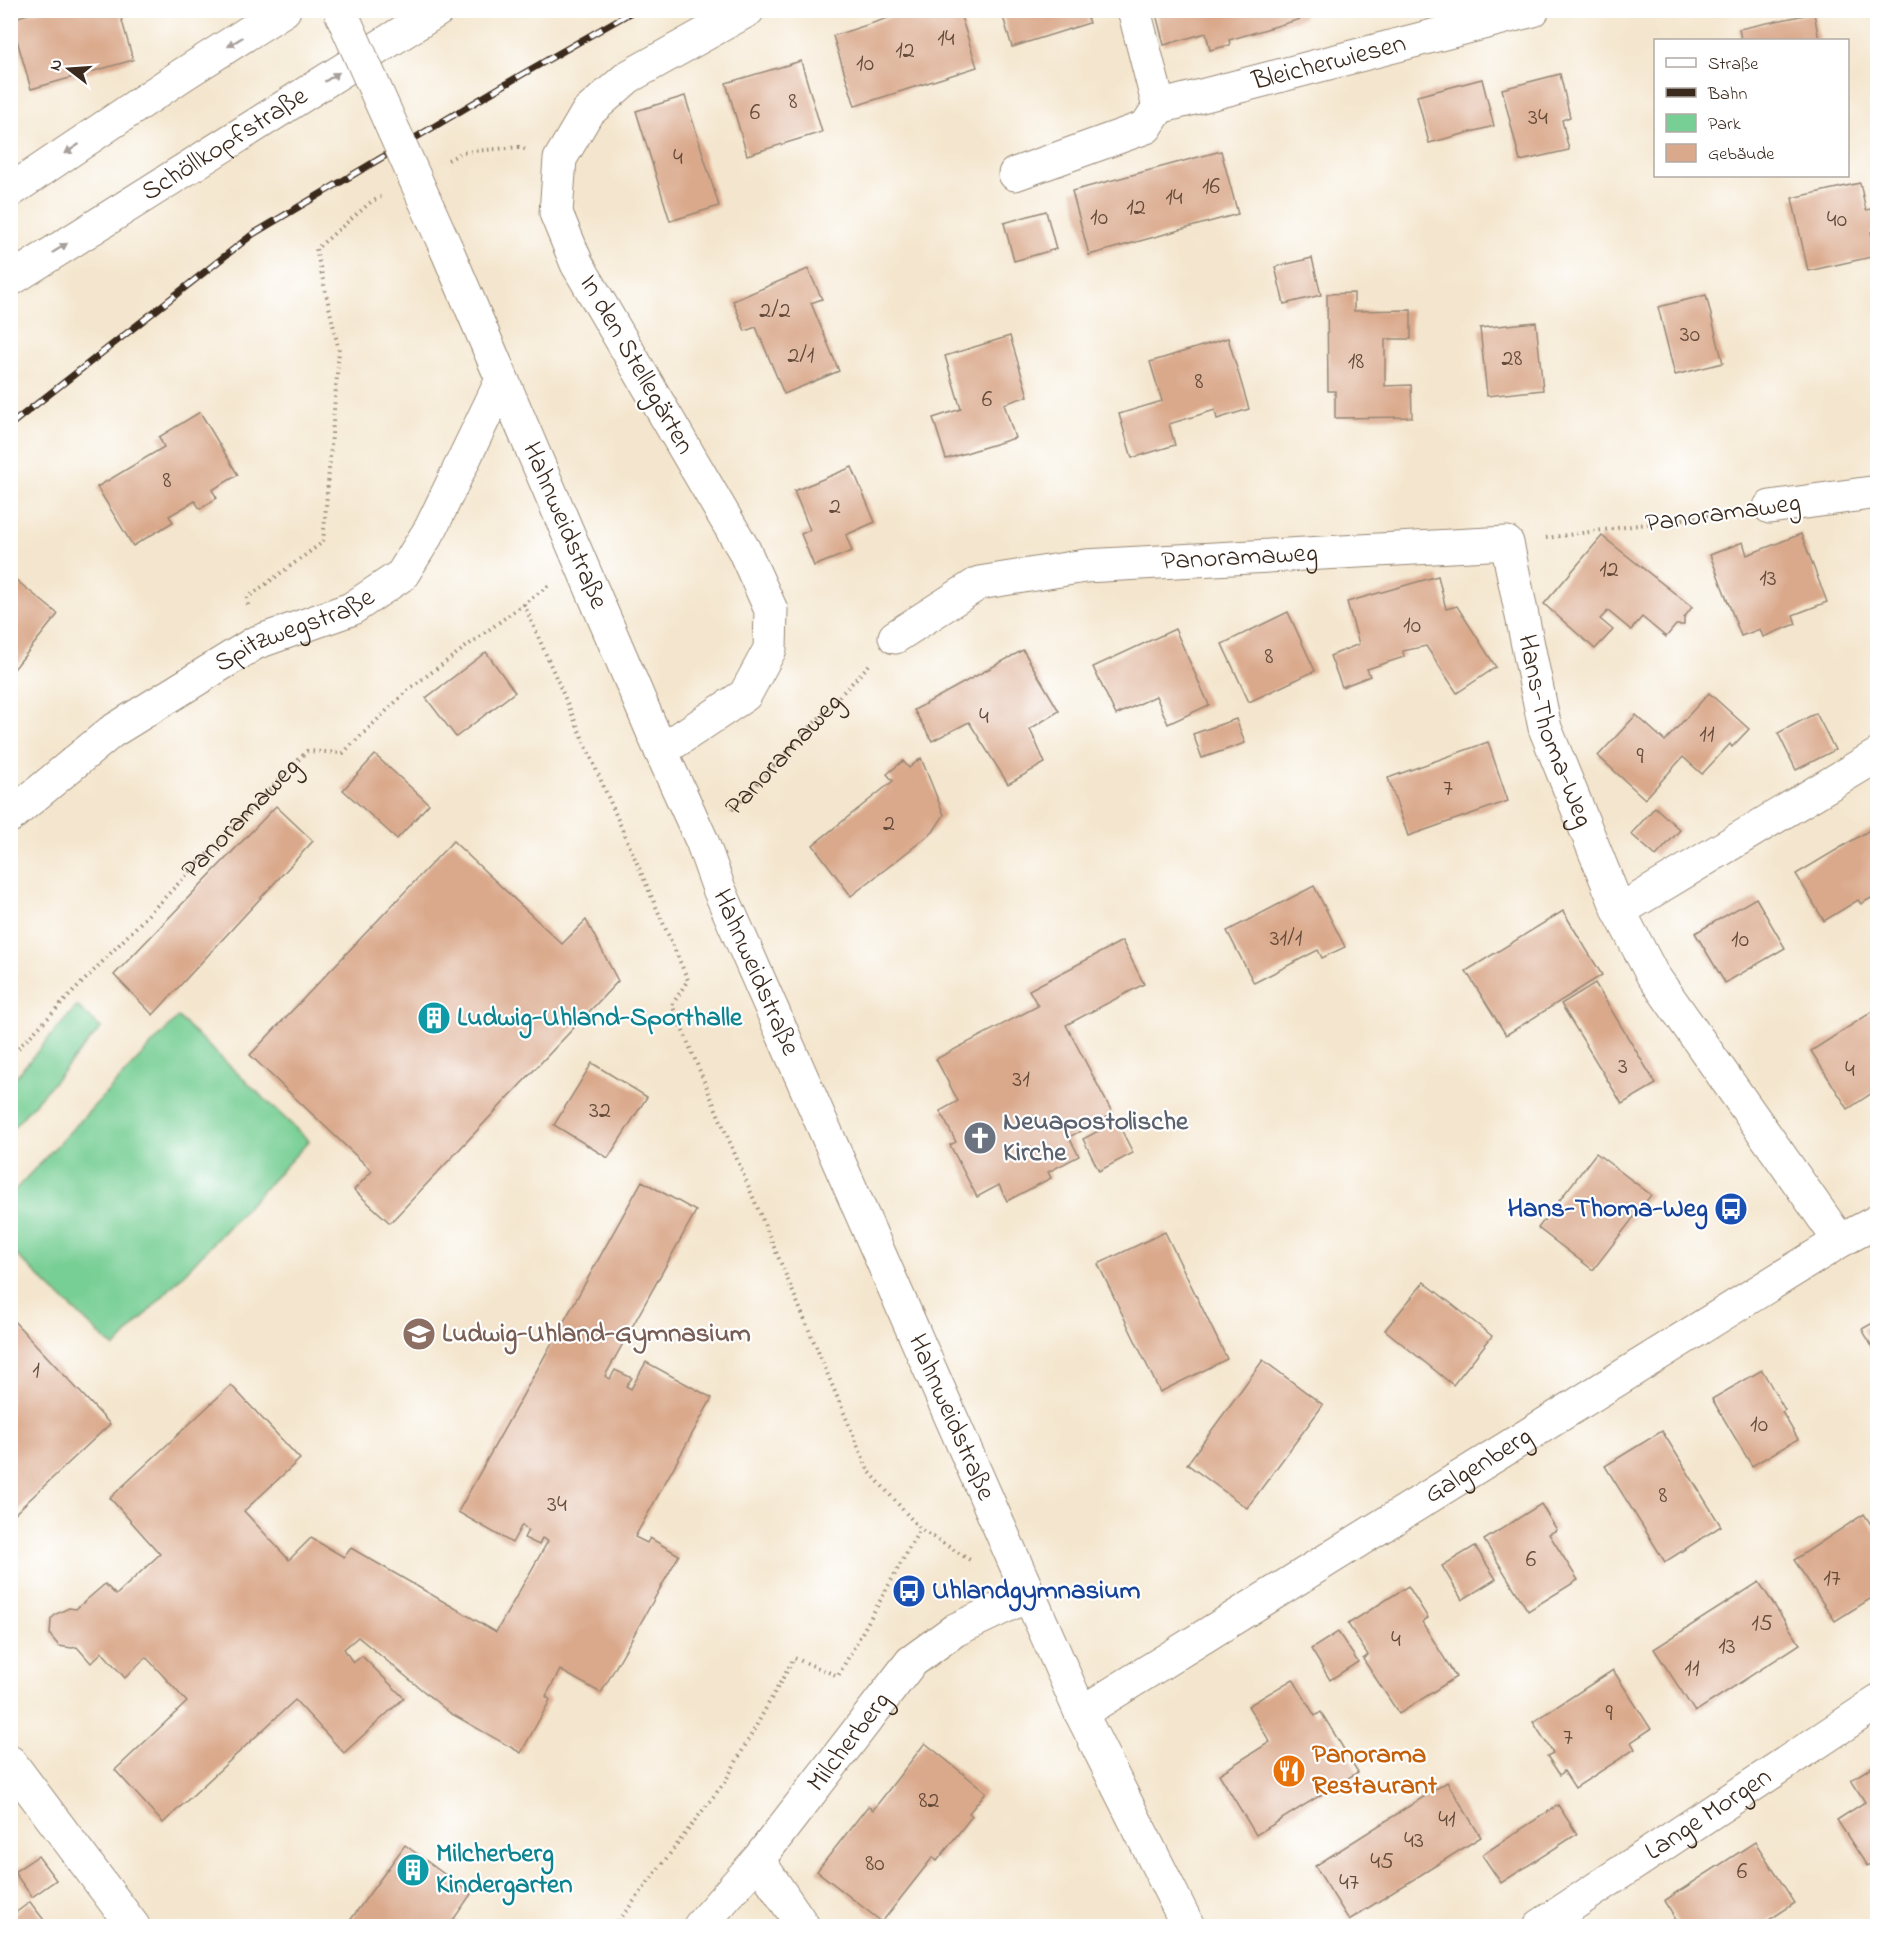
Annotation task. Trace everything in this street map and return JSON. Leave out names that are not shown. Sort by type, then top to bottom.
[{"type":"street","points":[[10,191],[182,75],[284,10]]},
{"type":"street","name":"Hahnweidstraße","points":[[340,10],[446,248],[661,751],[702,841],[719,889],[1081,1713],[1188,1926]]},
{"type":"street","name":"Schöllkopfstraße","points":[[10,280],[438,10]]},
{"type":"street","name":"In den Stellegärten","points":[[661,751],[745,695],[770,649],[771,610],[744,550],[577,264],[556,213],[560,159],[587,113],[628,77],[748,10]]},
{"type":"street","points":[[1015,174],[1146,127],[1159,107],[1134,10]]},
{"type":"street","name":"Bleicherwiesen","points":[[1159,107],[1533,10]]},
{"type":"street","name":"Spitzwegstraße","points":[[10,816],[111,732],[255,643],[351,609],[402,575],[431,528],[502,380]]},
{"type":"street","name":"Panoramaweg","points":[[1770,507],[1878,492]]},
{"type":"street","name":"Panoramaweg","points":[[896,638],[980,583],[1074,568],[1507,543]]},
{"type":"street","name":"Hans-Thoma-Weg","points":[[1507,543],[1545,728],[1619,911],[1652,974],[1840,1240]]},
{"type":"street","points":[[1619,911],[1878,755]]},
{"type":"street","name":"Galgenberg","points":[[1081,1713],[1840,1240],[1878,1221]]},
{"type":"street","name":"Milcherberg","points":[[700,1926],[758,1860],[910,1662],[955,1630],[1029,1595]]},
{"type":"street","name":"Lange Morgen","points":[[1540,1926],[1878,1702]]},
{"type":"street","points":[[10,1762],[134,1926]]},
{"type":"street","points":[[758,1860],[803,1926]]},
{"type":"path","points":[[442,163],[463,152],[519,147],[560,159]]},
{"type":"path","points":[[255,643],[247,598],[323,542],[339,351],[316,249],[371,202],[382,196]]},
{"type":"path","name":"Panoramaweg","points":[[1507,543],[1770,507]]},
{"type":"path","name":"Panoramaweg","points":[[10,1057],[307,751],[344,753],[409,689],[524,604],[688,980],[672,1005],[868,1470],[920,1530],[838,1676],[794,1658],[726,1780],[615,1926]]},
{"type":"path","name":"Panoramaweg","points":[[702,841],[896,638]]},
{"type":"green space","points":[[77,1006],[101,1028],[11,1130],[11,1082]]},
{"type":"green space","points":[[178,1017],[309,1141],[114,1348],[11,1250],[11,1194]]},
{"type":"building","points":[[42,10],[119,10],[133,60],[31,89],[11,19]]},
{"type":"building","points":[[913,10],[959,10],[977,67],[855,106],[833,36]]},
{"type":"building","points":[[1001,10],[1085,10],[1089,23],[1012,47]]},
{"type":"building","points":[[1155,10],[1302,10],[1304,18],[1229,40],[1230,45],[1210,50],[1206,33],[1164,45]]},
{"type":"building","points":[[1814,13],[1819,39],[1741,39],[1739,29]]},
{"type":"building","points":[[801,61],[822,132],[747,155],[726,83]]},
{"type":"building","points":[[1560,74],[1570,117],[1562,120],[1569,150],[1520,161],[1502,89]]},
{"type":"building","points":[[1482,79],[1494,126],[1429,143],[1417,96]]},
{"type":"building","points":[[685,96],[719,206],[670,221],[636,111]]},
{"type":"building","points":[[1221,151],[1238,214],[1089,255],[1072,191]]},
{"type":"building","points":[[1860,183],[1866,210],[1878,208],[1878,231],[1871,232],[1876,256],[1808,271],[1792,198]]},
{"type":"building","points":[[1046,211],[1056,249],[1014,261],[1004,223]]},
{"type":"building","points":[[1312,258],[1321,295],[1284,304],[1275,267]]},
{"type":"building","points":[[808,269],[822,299],[811,303],[839,371],[784,394],[756,327],[745,331],[733,301]]},
{"type":"building","points":[[1354,293],[1354,311],[1411,310],[1411,339],[1385,339],[1385,386],[1411,385],[1412,417],[1335,418],[1335,391],[1328,391],[1327,294]]},
{"type":"building","points":[[1706,295],[1723,363],[1675,375],[1658,307]]},
{"type":"building","points":[[1536,322],[1543,390],[1487,396],[1480,328]]},
{"type":"building","points":[[1010,336],[1028,396],[1004,404],[1015,438],[946,459],[933,418],[961,409],[945,356]]},
{"type":"building","points":[[1228,338],[1249,409],[1217,419],[1215,410],[1169,424],[1175,445],[1132,458],[1119,414],[1162,401],[1150,362]]},
{"type":"building","points":[[200,412],[238,475],[212,490],[217,498],[200,509],[195,501],[169,516],[173,522],[133,546],[97,487],[164,447],[159,437]]},
{"type":"building","points":[[852,467],[875,522],[846,535],[852,551],[814,566],[801,534],[810,530],[794,491]]},
{"type":"building","points":[[1801,534],[1827,602],[1793,615],[1796,624],[1763,637],[1760,629],[1741,636],[1710,555],[1743,542],[1747,555]]},
{"type":"building","points":[[1602,536],[1692,607],[1684,618],[1684,625],[1676,625],[1666,637],[1642,617],[1631,630],[1608,611],[1600,619],[1613,630],[1595,649],[1544,604]]},
{"type":"building","points":[[10,575],[58,614],[10,674]]},
{"type":"building","points":[[1438,576],[1446,609],[1457,606],[1496,667],[1457,693],[1426,646],[1403,651],[1404,657],[1367,669],[1370,676],[1342,687],[1330,656],[1359,644],[1347,602]]},
{"type":"building","points":[[1288,612],[1315,671],[1249,702],[1222,644]]},
{"type":"building","points":[[1175,629],[1209,705],[1168,724],[1156,696],[1116,715],[1093,667]]},
{"type":"building","points":[[1023,650],[1059,711],[1030,729],[1045,763],[1008,784],[969,722],[932,741],[914,710]]},
{"type":"building","points":[[486,652],[515,692],[456,737],[426,698]]},
{"type":"building","points":[[1709,693],[1749,729],[1732,747],[1730,744],[1702,774],[1683,757],[1645,799],[1598,756],[1636,715],[1665,741]]},
{"type":"building","points":[[1816,713],[1835,750],[1796,770],[1778,733]]},
{"type":"building","points":[[1236,719],[1245,743],[1202,758],[1193,734]]},
{"type":"building","points":[[1488,742],[1508,801],[1408,836],[1388,778]]},
{"type":"building","points":[[375,755],[429,804],[397,839],[343,790]]},
{"type":"building","points":[[921,758],[944,815],[933,832],[851,896],[813,845],[893,781],[887,774],[903,761],[909,768]]},
{"type":"building","points":[[276,806],[313,841],[153,1015],[114,975]]},
{"type":"building","points":[[1655,807],[1680,830],[1656,856],[1631,834]]},
{"type":"building","points":[[1878,825],[1878,874],[1873,877],[1878,884],[1878,894],[1861,904],[1858,900],[1824,921],[1796,874]]},
{"type":"building","name":"Ludwig-Uhland-Sporthalle","points":[[453,841],[562,944],[586,920],[618,981],[390,1223],[354,1190],[372,1171],[250,1055]]},
{"type":"building","points":[[1314,886],[1345,947],[1322,958],[1318,950],[1254,983],[1227,931]]},
{"type":"building","points":[[1756,898],[1785,948],[1725,983],[1695,933]]},
{"type":"building","points":[[1563,911],[1602,975],[1506,1035],[1466,971]]},
{"type":"building","points":[[1122,941],[1144,984],[1066,1025],[1113,1114],[1069,1137],[1079,1156],[1048,1172],[1051,1178],[1007,1201],[999,1185],[977,1197],[950,1145],[956,1142],[940,1111],[958,1101],[936,1059],[1038,1006],[1029,990]]},
{"type":"building","points":[[1595,983],[1656,1084],[1622,1104],[1561,1004]]},
{"type":"building","points":[[1878,1008],[1878,1089],[1848,1109],[1811,1051]]},
{"type":"building","points":[[592,1063],[647,1097],[608,1158],[554,1125]]},
{"type":"building","points":[[1117,1121],[1133,1153],[1099,1171],[1083,1139]]},
{"type":"building","points":[[1596,1153],[1651,1195],[1593,1270],[1538,1228]]},
{"type":"building","points":[[642,1181],[696,1211],[605,1376],[610,1379],[615,1370],[632,1378],[626,1386],[631,1389],[646,1362],[712,1398],[635,1537],[647,1543],[650,1538],[679,1555],[601,1693],[560,1670],[546,1696],[550,1700],[521,1753],[450,1713],[358,1637],[344,1649],[353,1663],[362,1656],[404,1698],[344,1753],[295,1700],[163,1823],[115,1770],[187,1702],[146,1657],[125,1678],[102,1652],[91,1663],[77,1647],[59,1646],[50,1635],[51,1619],[56,1614],[69,1608],[76,1609],[105,1584],[116,1595],[160,1554],[110,1498],[231,1385],[300,1459],[244,1511],[289,1560],[311,1538],[344,1557],[351,1548],[496,1632],[548,1541],[542,1538],[539,1545],[524,1538],[528,1530],[522,1525],[512,1543],[458,1512]]},
{"type":"building","points":[[1165,1232],[1227,1359],[1160,1392],[1098,1264]]},
{"type":"building","points":[[1424,1282],[1492,1336],[1453,1385],[1385,1330]]},
{"type":"building","points":[[10,1317],[110,1424],[10,1518]]},
{"type":"building","points":[[1878,1320],[1878,1357],[1862,1329]]},
{"type":"building","points":[[1263,1360],[1323,1405],[1247,1508],[1187,1464]]},
{"type":"building","points":[[1762,1370],[1785,1410],[1782,1412],[1798,1439],[1752,1466],[1712,1399]]},
{"type":"building","points":[[1662,1431],[1721,1526],[1665,1562],[1605,1466]]},
{"type":"building","points":[[1541,1504],[1557,1530],[1549,1534],[1578,1580],[1528,1611],[1484,1540]]},
{"type":"building","points":[[1864,1514],[1878,1535],[1878,1594],[1835,1621],[1794,1560]]},
{"type":"building","points":[[1475,1546],[1496,1579],[1462,1600],[1442,1566]]},
{"type":"building","points":[[1759,1582],[1800,1644],[1695,1712],[1654,1649]]},
{"type":"building","points":[[1408,1586],[1428,1618],[1422,1622],[1456,1677],[1399,1714],[1363,1659],[1368,1655],[1348,1624]]},
{"type":"building","points":[[1338,1632],[1358,1662],[1330,1680],[1311,1649]]},
{"type":"building","points":[[1613,1670],[1651,1729],[1631,1742],[1635,1749],[1575,1788],[1564,1771],[1560,1775],[1547,1756],[1553,1753],[1533,1722]]},
{"type":"building","points":[[1293,1679],[1315,1716],[1321,1712],[1358,1772],[1256,1835],[1219,1774],[1270,1742],[1248,1706]]},
{"type":"building","points":[[925,1743],[986,1792],[969,1813],[972,1816],[937,1861],[933,1857],[882,1922],[817,1871],[868,1806],[873,1810]]},
{"type":"building","points":[[1878,1763],[1878,1859],[1867,1866],[1837,1820],[1865,1802],[1851,1780]]},
{"type":"building","points":[[1447,1782],[1481,1837],[1349,1920],[1315,1866]]},
{"type":"building","points":[[1558,1805],[1577,1834],[1501,1883],[1482,1855]]},
{"type":"building","points":[[1755,1842],[1795,1903],[1760,1926],[1680,1926],[1664,1901]]},
{"type":"building","name":"Milcherberg Kindergarten","points":[[405,1845],[471,1894],[453,1920],[462,1926],[346,1926]]},
{"type":"building","points":[[38,1856],[56,1880],[32,1897],[14,1872]]},
{"type":"building","points":[[30,1902],[44,1920],[36,1926],[10,1926],[10,1917]]},
{"type":"railway","points":[[10,425],[253,234],[635,10]]},
{"type":"place","name":"Ludwig-Uhland-Sporthalle","points":[[434,1018]]},
{"type":"place","name":"Neuapostolische Kirche","points":[[980,1138]]},
{"type":"place","name":"Hans-Thoma-Weg","points":[[1731,1209]]},
{"type":"place","name":"Ludwig-Uhland-Gymnasium","points":[[419,1334]]},
{"type":"place","name":"Uhlandgymnasium","points":[[909,1591]]},
{"type":"place","name":"Panorama Restaurant","points":[[1289,1771]]},
{"type":"place","name":"Milcherberg Kindergarten","points":[[413,1870]]}]
